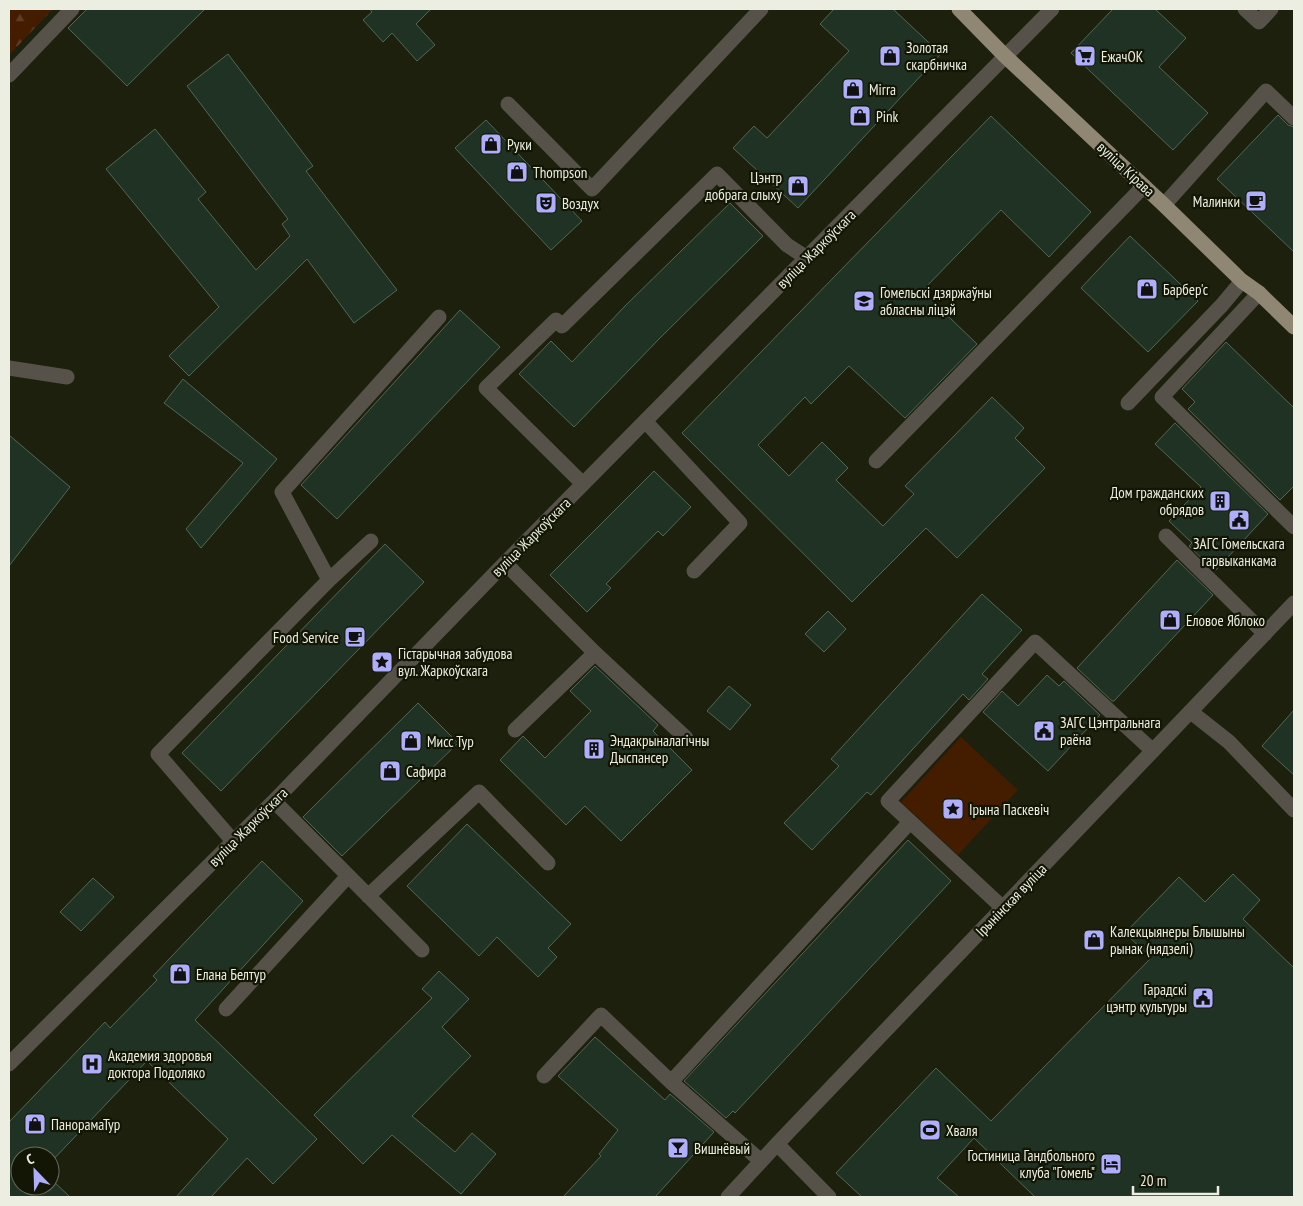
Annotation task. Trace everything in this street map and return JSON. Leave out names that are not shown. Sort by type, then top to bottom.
[{"type":"main road","name":"вуліца Кірава","points":[[959,9],[1004,55],[1242,281],[1259,292],[1294,327]]},
{"type":"street","points":[[9,75],[72,9]]},
{"type":"street","points":[[508,104],[592,189],[761,9]]},
{"type":"street","name":"вуліца Жаркоўскага","points":[[9,1064],[274,801],[1004,55],[1052,9]]},
{"type":"street","points":[[1245,9],[1259,22],[1271,9]]},
{"type":"street","points":[[1164,205],[1266,91],[1294,118]]},
{"type":"street","points":[[583,484],[486,388],[556,320],[562,326],[717,174],[787,245],[807,258]]},
{"type":"street","points":[[876,461],[1144,186]]},
{"type":"street","points":[[1128,403],[1222,305],[1242,281]]},
{"type":"street","points":[[1259,292],[1162,397],[1294,527]]},
{"type":"street","points":[[329,580],[282,492],[439,318]]},
{"type":"street","points":[[9,368],[67,376]]},
{"type":"street","points":[[645,421],[740,523],[694,572]]},
{"type":"street","points":[[1166,536],[1265,634]]},
{"type":"street","points":[[234,841],[158,754],[329,580],[371,541]]},
{"type":"street","points":[[505,563],[595,653],[686,738]]},
{"type":"street","name":"Ірынінская вуліца","points":[[728,1197],[1294,603]]},
{"type":"street","points":[[1003,908],[888,801],[1036,642],[1153,751]]},
{"type":"street","points":[[515,730],[595,653]]},
{"type":"street","points":[[1191,712],[1229,742],[1294,810]]},
{"type":"street","points":[[368,896],[479,792],[548,863]]},
{"type":"street","points":[[274,801],[422,950]]},
{"type":"street","points":[[671,1082],[910,822]]},
{"type":"street","points":[[226,1008],[348,876]]},
{"type":"street","points":[[544,1076],[601,1016],[671,1082],[762,1161]]},
{"type":"street","points":[[777,1144],[829,1197]]},
{"type":"green space","points":[[9,9],[53,9],[9,55]]},
{"type":"green space","points":[[961,737],[1018,790],[958,855],[901,802]]},
{"type":"building","points":[[87,9],[205,9],[127,86],[68,28]]},
{"type":"building","points":[[370,9],[431,9],[416,24],[435,45],[417,61],[392,33],[383,42],[363,20],[372,12]]},
{"type":"building","points":[[834,9],[893,9],[941,54],[798,208],[733,148],[754,126],[767,138],[849,51],[820,24]]},
{"type":"building","points":[[1113,9],[1155,9],[1186,38],[1159,67],[1208,113],[1173,150],[1071,53]]},
{"type":"building","points":[[228,54],[313,166],[306,171],[397,290],[354,323],[307,259],[189,376],[169,356],[219,307],[106,169],[155,129],[206,192],[198,199],[256,270],[290,236],[282,224],[288,219],[187,86]]},
{"type":"building","points":[[1278,115],[1288,125],[1294,127],[1294,252],[1217,179]]},
{"type":"building","name":"Гомельскі дзяржаўны абласны ліцэй","points":[[991,116],[1091,212],[1049,257],[1001,210],[922,291],[977,344],[905,418],[849,366],[811,404],[805,397],[758,445],[789,476],[822,442],[848,468],[836,480],[883,526],[914,494],[905,486],[992,397],[1024,428],[1015,438],[1045,468],[957,558],[926,528],[852,602],[682,433]]},
{"type":"building","points":[[486,120],[582,221],[551,250],[455,148]]},
{"type":"building","points":[[730,203],[763,236],[574,427],[519,374],[551,341],[572,362],[625,306]]},
{"type":"building","points":[[1130,236],[1198,301],[1148,352],[1081,288]]},
{"type":"building","points":[[460,310],[500,347],[337,519],[301,485]]},
{"type":"building","points":[[1226,342],[1294,408],[1294,486],[1280,500],[1188,409],[1195,402],[1182,389]]},
{"type":"building","points":[[183,379],[277,459],[201,548],[186,529],[243,463],[164,403]]},
{"type":"building","name":"Дом гражданских обрядов","points":[[1175,423],[1268,514],[1215,571],[1189,546],[1192,543],[1169,521],[1201,487],[1155,444]]},
{"type":"building","points":[[9,435],[70,487],[9,566]]},
{"type":"building","points":[[654,471],[691,507],[663,536],[658,531],[606,584],[611,588],[587,612],[550,575]]},
{"type":"building","points":[[385,544],[424,582],[221,791],[182,753]]},
{"type":"building","points":[[1177,560],[1213,595],[1112,701],[1077,668]]},
{"type":"building","points":[[982,594],[1022,630],[982,674],[988,679],[969,700],[963,694],[871,795],[867,792],[812,850],[784,823],[839,766],[831,759]]},
{"type":"building","points":[[828,611],[846,629],[824,652],[805,634]]},
{"type":"building","name":"Эндакрыналагічны Дыспансер","points":[[595,666],[658,725],[653,731],[692,770],[621,841],[585,806],[566,825],[500,760],[523,736],[545,758],[591,711],[570,691]]},
{"type":"building","name":"ЗАГС Цэнтральнага раёна","points":[[1047,675],[1059,686],[1064,681],[1100,715],[1048,771],[983,712],[1002,691],[1018,706]]},
{"type":"building","points":[[729,686],[751,705],[730,730],[707,711]]},
{"type":"building","points":[[418,703],[458,743],[342,856],[303,817]]},
{"type":"building","points":[[1294,710],[1294,775],[1262,746]]},
{"type":"building","points":[[467,824],[571,924],[548,948],[557,957],[538,977],[497,937],[479,956],[407,886]]},
{"type":"building","points":[[908,840],[951,881],[735,1113],[733,1111],[726,1118],[684,1081]]},
{"type":"building","points":[[262,861],[303,901],[195,1020],[317,1139],[273,1184],[247,1158],[211,1197],[176,1197],[228,1139],[147,1061],[60,1152],[60,1146],[10,1146],[10,1196],[60,1196],[60,1188],[70,1197],[9,1197],[9,1122],[105,1022],[110,1028],[157,980],[153,976]]},
{"type":"building","name":"Гарадскі цэнтр культуры","points":[[1233,874],[1260,900],[1243,919],[1294,968],[1294,1197],[1035,1197],[974,1138],[937,1178],[959,1197],[862,1197],[836,1173],[936,1068],[991,1121],[1151,958],[1125,933],[1179,877],[1205,902]]},
{"type":"building","points":[[93,878],[114,897],[81,931],[60,912]]},
{"type":"building","points":[[439,971],[469,999],[442,1027],[471,1056],[412,1116],[455,1152],[472,1133],[496,1154],[461,1194],[392,1135],[363,1164],[314,1115],[432,998],[422,989]]},
{"type":"building","points":[[595,1037],[665,1100],[670,1094],[714,1132],[655,1197],[563,1197],[601,1156],[599,1154],[618,1130],[558,1076]]},
{"type":"place","name":"Золотая скарбничка","points":[[890,56]]},
{"type":"place","name":"ЕжачОК","points":[[1085,56]]},
{"type":"place","name":"Mirra","points":[[853,89]]},
{"type":"place","name":"Pink","points":[[860,116]]},
{"type":"place","name":"Руки","points":[[491,144]]},
{"type":"place","name":"Thompson","points":[[517,172]]},
{"type":"place","name":"Цэнтр добрага слыху","points":[[798,186]]},
{"type":"place","name":"Малинки","points":[[1256,201]]},
{"type":"place","name":"Воздух","points":[[546,203]]},
{"type":"place","name":"Барбер'с","points":[[1147,289]]},
{"type":"place","name":"Гомельскі дзяржаўны абласны ліцэй","points":[[864,301]]},
{"type":"place","name":"Дом гражданских обрядов","points":[[1220,501]]},
{"type":"place","name":"ЗАГС Гомельскага гарвыканкама","points":[[1239,520]]},
{"type":"place","name":"Еловое Яблоко","points":[[1170,620]]},
{"type":"place","name":"Food Service","points":[[355,637]]},
{"type":"place","name":"Гістарычная забудова вул. Жаркоўскага","points":[[382,662]]},
{"type":"place","name":"ЗАГС Цэнтральнага раёна","points":[[1044,731]]},
{"type":"place","name":"Мисс Тур","points":[[411,741]]},
{"type":"place","name":"Эндакрыналагічны Дыспансер","points":[[594,749]]},
{"type":"place","name":"Сафира","points":[[390,771]]},
{"type":"place","name":"Ірына Паскевіч","points":[[953,809]]},
{"type":"place","name":"Калекцыянеры Блышыны рынак (нядзелі)","points":[[1094,940]]},
{"type":"place","name":"Елана Белтур","points":[[180,974]]},
{"type":"place","name":"Гарадскі цэнтр культуры","points":[[1203,998]]},
{"type":"place","name":"Академия здоровья доктора Подоляко","points":[[92,1064]]},
{"type":"place","name":"ПанорамаТур","points":[[35,1124]]},
{"type":"place","name":"Хваля","points":[[930,1130]]},
{"type":"place","name":"Вишнёвый","points":[[678,1148]]},
{"type":"place","name":"Гостиница Гандбольного клуба \"Гомель\"","points":[[1111,1164]]}]
